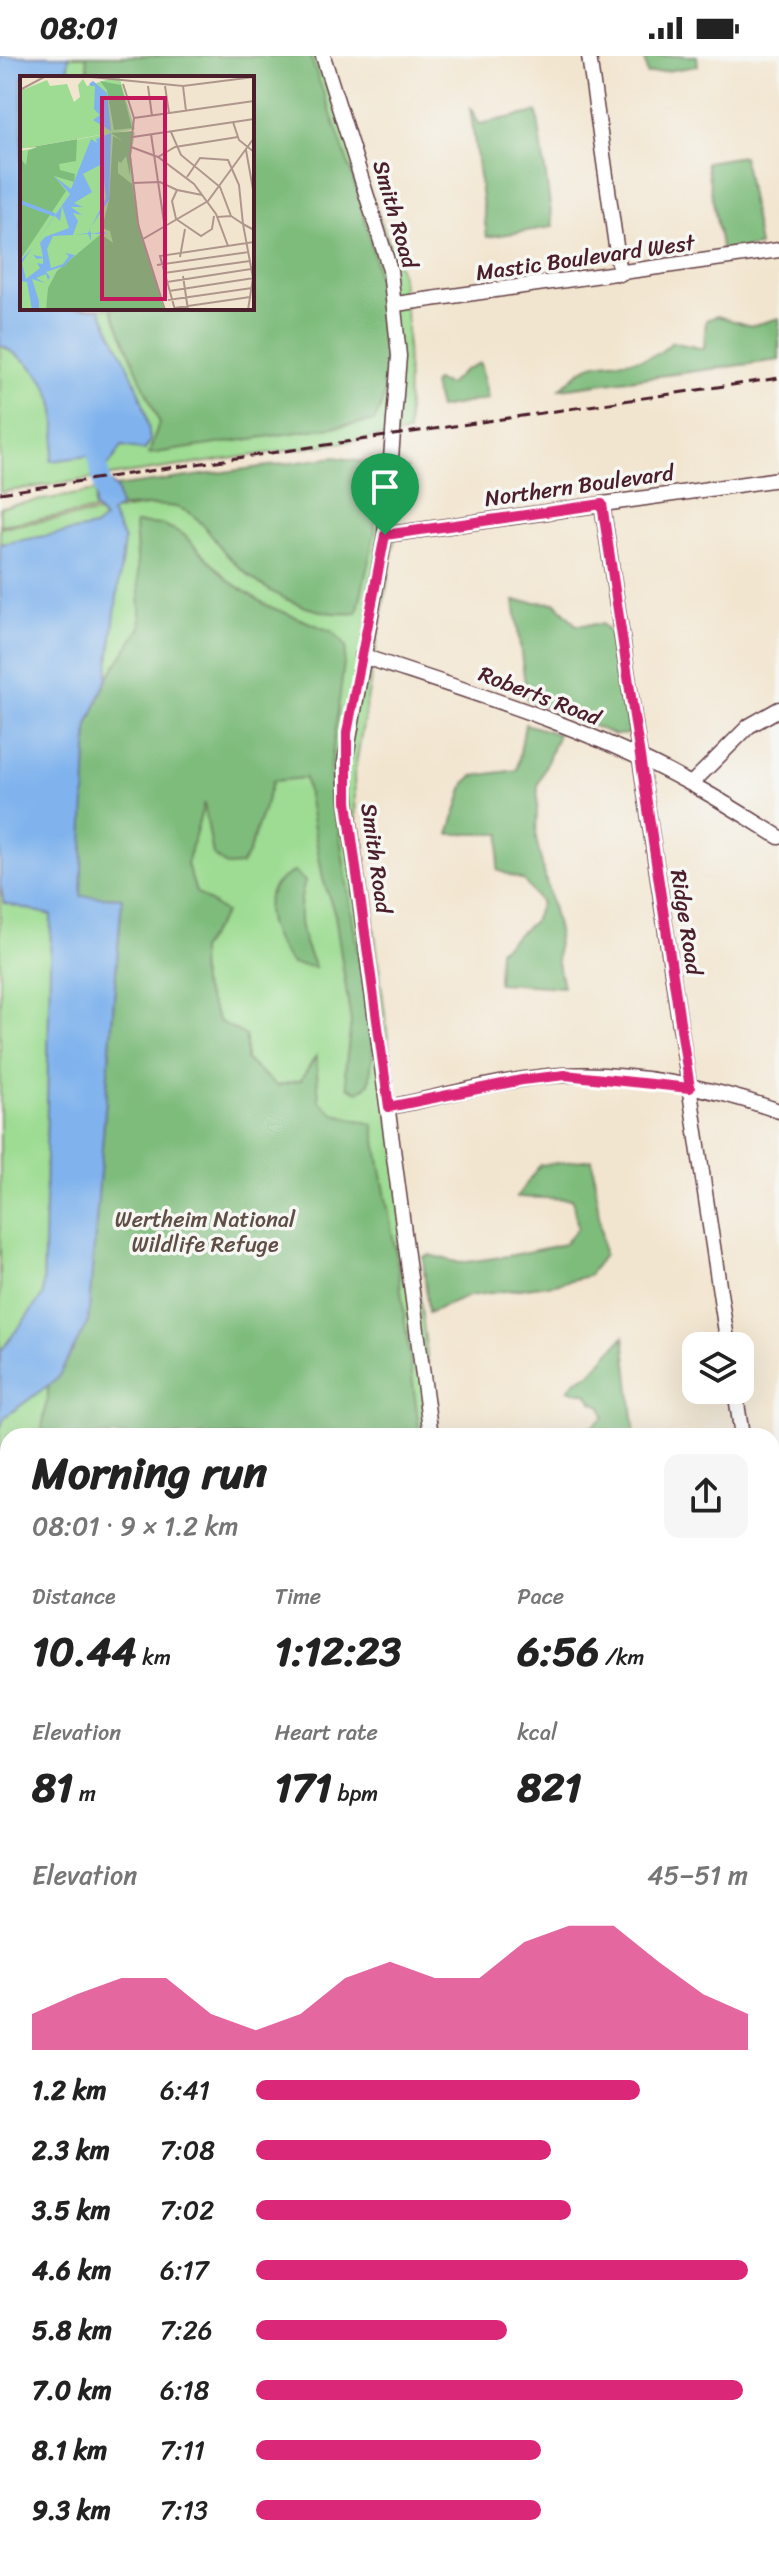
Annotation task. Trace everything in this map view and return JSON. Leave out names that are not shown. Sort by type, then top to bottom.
[{"type":"street","name":"Smith Road","points":[[323,56],[375,214],[396,304],[399,356],[385,535],[347,733],[347,802],[430,1428]]},
{"type":"street","points":[[589,56],[620,274]]},
{"type":"street","name":"Mastic Boulevard West","points":[[396,304],[779,250]]},
{"type":"street","name":"Northern Boulevard","points":[[385,535],[779,479]]},
{"type":"street","name":"Ridge Road","points":[[602,504],[726,1332]]},
{"type":"street","name":"Roberts Road","points":[[362,656],[524,710],[641,759],[691,784],[779,837]]},
{"type":"street","points":[[691,784],[749,726],[779,709]]},
{"type":"street","points":[[389,1107],[522,1080],[565,1075],[726,1092],[779,1111]]},
{"type":"street","points":[[737,1404],[741,1428]]},
{"type":"green space","points":[[0,56],[315,56],[401,273],[407,320],[408,433],[0,492]]},
{"type":"green space","points":[[86,56],[310,56],[360,200],[377,274],[385,379],[382,403],[374,421],[149,454],[159,422],[112,310],[254,310],[254,76],[89,76]]},
{"type":"green space","points":[[644,56],[697,56],[698,66],[647,74]]},
{"type":"green space","points":[[470,107],[479,124],[537,112],[553,227],[487,237]]},
{"type":"green space","points":[[743,156],[759,246],[722,252],[706,162]]},
{"type":"green space","points":[[717,316],[751,326],[779,318],[779,360],[560,389],[576,374],[591,366],[646,358],[664,350],[672,342],[704,349],[706,320]]},
{"type":"green space","points":[[480,363],[488,399],[439,408],[433,385],[436,381],[449,385],[464,370]]},
{"type":"green space","points":[[335,457],[375,464],[375,533],[357,613],[322,611],[287,600],[241,569],[192,515],[169,506],[120,507],[114,487]]},
{"type":"green space","name":"Wertheim National Wildlife Refuge","points":[[407,469],[354,776],[356,823],[368,878],[436,1428],[0,1428],[0,527]]},
{"type":"green space","points":[[96,491],[94,507],[98,510],[0,525],[0,507]]},
{"type":"green space","points":[[135,523],[164,525],[183,534],[229,581],[268,606],[333,632],[346,647],[330,773],[373,1052],[369,1084],[358,1092],[348,1087],[345,1071],[351,1022],[335,915],[323,879],[305,778],[273,781],[248,854],[241,865],[227,866],[213,855],[204,803],[187,864],[196,892],[225,913],[200,950],[201,984],[219,1021],[246,1036],[246,1060],[277,1086],[301,1080],[316,1056],[319,1101],[335,1114],[373,1124],[397,1260],[419,1428],[42,1428],[49,1385],[57,1379],[88,1321],[122,899],[80,897],[88,725],[107,679],[141,627]]},
{"type":"green space","points":[[514,601],[556,603],[576,625],[602,624],[616,639],[630,734],[615,735],[527,699]]},
{"type":"green space","points":[[525,724],[558,734],[538,785],[536,839],[558,931],[557,959],[563,987],[498,983],[499,950],[534,921],[541,903],[523,880],[497,870],[501,834],[449,834],[465,783],[473,776],[517,770]]},
{"type":"green space","points":[[294,872],[305,881],[300,904],[301,925],[315,967],[292,964],[270,927],[268,902],[272,890]]},
{"type":"green space","points":[[592,1159],[604,1255],[588,1276],[555,1284],[469,1296],[428,1313],[423,1257],[430,1255],[460,1263],[564,1244],[578,1228],[572,1199],[517,1197],[540,1165]]},
{"type":"green space","points":[[624,1336],[634,1428],[590,1428],[604,1417],[601,1406],[592,1402],[588,1394],[568,1390],[575,1381],[591,1373]]},
{"type":"water","points":[[0,56],[69,56],[67,76],[20,76],[20,310],[101,310],[144,406],[150,441],[145,450],[122,446],[109,465],[96,466],[88,456],[51,461],[56,423],[50,392],[31,366],[0,345]]},
{"type":"water","points":[[110,482],[117,490],[120,507],[111,513],[124,540],[107,679],[88,725],[81,896],[122,898],[88,1322],[57,1379],[5,1417],[0,1428],[0,1352],[43,1295],[51,915],[4,903],[0,885],[0,544],[95,527],[104,519],[94,507],[99,484]]},
{"type":"waterway","points":[[94,443],[106,504]]},
{"type":"railway","points":[[0,493],[779,378]]},
{"type":"route","points":[[602,504],[690,1088],[565,1075],[522,1080],[389,1107],[347,802],[345,762],[347,733],[385,535],[416,533],[465,522],[602,504]]}]
